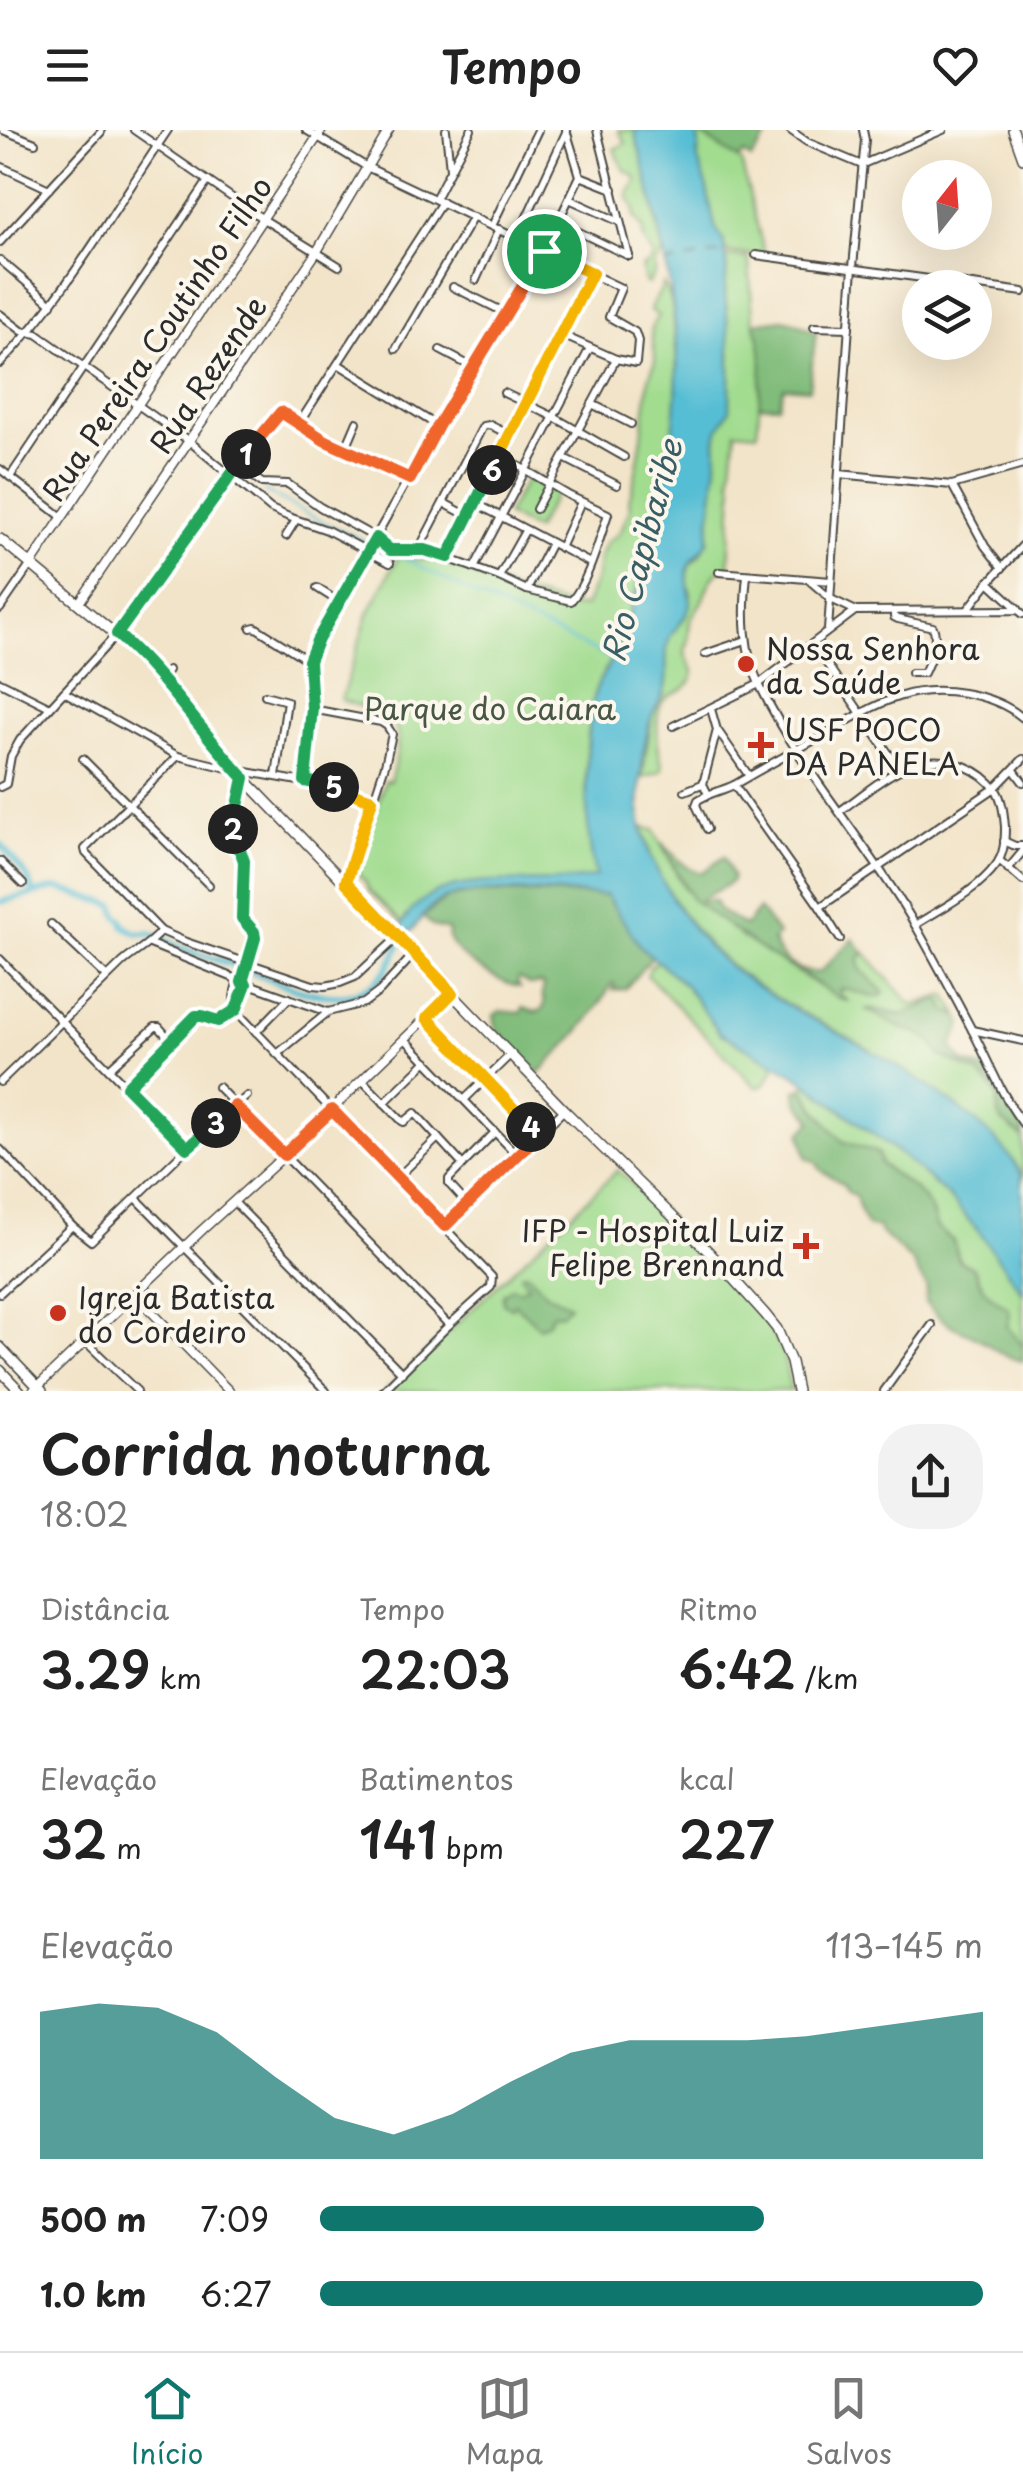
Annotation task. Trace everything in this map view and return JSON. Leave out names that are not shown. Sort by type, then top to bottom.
[{"type":"main road","points":[[1013,130],[1022,153]]},
{"type":"main road","points":[[0,540],[165,674],[236,770],[766,1314],[786,1348],[797,1391]]},
{"type":"main road","points":[[0,1347],[38,1390]]},
{"type":"main road","points":[[0,1370],[20,1391]]},
{"type":"street","points":[[3,130],[35,144]]},
{"type":"street","points":[[134,130],[339,266]]},
{"type":"street","points":[[0,364],[52,304],[168,130]]},
{"type":"street","points":[[306,130],[320,134],[367,167],[621,288],[608,314],[611,320],[635,332],[636,363],[616,360],[562,335]]},
{"type":"street","name":"Rua Rezende","points":[[79,602],[316,254],[389,130]]},
{"type":"street","points":[[446,130],[450,170]]},
{"type":"street","points":[[300,422],[438,201],[470,130]]},
{"type":"street","points":[[476,280],[538,130]]},
{"type":"street","points":[[518,238],[567,130]]},
{"type":"street","points":[[305,781],[312,708],[309,661],[438,426],[544,251],[580,176],[567,130]]},
{"type":"street","points":[[558,222],[629,256],[598,130]]},
{"type":"street","points":[[790,130],[807,142],[862,165],[943,130]]},
{"type":"street","points":[[828,630],[865,140],[862,130]]},
{"type":"street","points":[[0,242],[101,132]]},
{"type":"street","name":"Rua Pereira Coutinho Filho","points":[[32,564],[320,134]]},
{"type":"street","points":[[0,166],[49,189]]},
{"type":"street","points":[[580,176],[613,190]]},
{"type":"street","points":[[10,477],[208,181]]},
{"type":"street","points":[[569,199],[622,223]]},
{"type":"street","points":[[396,350],[473,217]]},
{"type":"street","points":[[756,255],[1023,292]]},
{"type":"street","points":[[0,260],[52,304]]},
{"type":"street","points":[[448,557],[592,273]]},
{"type":"street","points":[[452,287],[506,313]]},
{"type":"street","points":[[0,314],[22,330],[37,334],[138,404],[272,509],[327,530],[390,564]]},
{"type":"street","points":[[814,327],[849,328]]},
{"type":"street","points":[[474,568],[590,348]]},
{"type":"street","points":[[440,350],[474,368]]},
{"type":"street","points":[[536,509],[616,360]]},
{"type":"street","points":[[338,364],[438,426]]},
{"type":"street","points":[[504,393],[624,457]]},
{"type":"street","points":[[592,404],[631,424]]},
{"type":"street","points":[[3,785],[14,748],[117,634],[230,474],[281,412],[324,440],[410,479]]},
{"type":"street","points":[[345,450],[357,422]]},
{"type":"street","points":[[419,549],[483,426],[510,435]]},
{"type":"street","points":[[237,465],[262,483],[288,484],[390,550],[419,549],[448,557],[567,602],[576,596],[608,514],[500,455]]},
{"type":"street","points":[[564,458],[618,484]]},
{"type":"street","points":[[839,474],[952,485],[1023,465]]},
{"type":"street","points":[[0,469],[62,517]]},
{"type":"street","points":[[952,485],[985,546],[1002,568]]},
{"type":"street","points":[[444,502],[468,516]]},
{"type":"street","points":[[560,548],[581,502]]},
{"type":"street","points":[[475,503],[590,563]]},
{"type":"street","points":[[286,536],[296,520]]},
{"type":"street","points":[[499,577],[526,531]]},
{"type":"street","points":[[527,590],[551,544]]},
{"type":"street","points":[[968,609],[1023,545]]},
{"type":"street","points":[[0,609],[32,564]]},
{"type":"street","points":[[719,572],[831,582]]},
{"type":"street","points":[[747,574],[743,616],[759,684],[797,750],[916,925],[1023,1124]]},
{"type":"street","points":[[808,580],[831,599],[855,611],[1021,612]]},
{"type":"street","points":[[989,582],[1021,612]]},
{"type":"street","points":[[317,588],[339,602]]},
{"type":"street","points":[[674,726],[759,684],[855,611]]},
{"type":"street","points":[[894,611],[894,617],[933,627],[936,632],[924,673],[911,673]]},
{"type":"street","points":[[251,628],[309,661]]},
{"type":"street","points":[[705,654],[746,640]]},
{"type":"street","points":[[813,644],[900,770]]},
{"type":"street","points":[[0,682],[50,707]]},
{"type":"street","points":[[64,692],[178,756],[343,789],[372,800]]},
{"type":"street","points":[[707,830],[696,805],[698,800],[734,785],[899,696],[957,692],[988,700],[1023,718]]},
{"type":"street","points":[[266,695],[287,700],[276,776]]},
{"type":"street","points":[[312,708],[381,722],[390,729],[392,740],[346,882]]},
{"type":"street","points":[[711,709],[717,730],[750,776]]},
{"type":"street","points":[[708,794],[703,784],[717,730]]},
{"type":"street","points":[[178,756],[87,845],[86,853],[160,932],[325,986],[355,977],[399,938]]},
{"type":"street","points":[[82,759],[209,885]]},
{"type":"street","points":[[820,907],[994,788],[1023,759]]},
{"type":"street","points":[[840,811],[900,770],[927,761],[960,764],[994,788],[1004,815],[999,860],[977,884],[916,925]]},
{"type":"street","points":[[1014,770],[1023,782]]},
{"type":"street","points":[[244,778],[230,842],[240,850],[244,861],[242,918],[254,932],[242,981],[234,992],[236,1009],[493,1281],[383,1391]]},
{"type":"street","points":[[685,791],[703,784]]},
{"type":"street","points":[[734,785],[840,939]]},
{"type":"street","points":[[1004,841],[1023,848],[1008,868]]},
{"type":"street","points":[[999,860],[1023,881]]},
{"type":"street","points":[[0,861],[23,884]]},
{"type":"street","points":[[51,924],[108,977]]},
{"type":"street","points":[[0,1082],[160,932]]},
{"type":"street","points":[[151,943],[328,1012]]},
{"type":"street","points":[[277,1054],[328,1012],[364,1003],[380,991],[413,953]]},
{"type":"street","points":[[0,959],[187,1148]]},
{"type":"street","points":[[38,1390],[452,993]]},
{"type":"street","points":[[256,1032],[289,998]]},
{"type":"street","points":[[127,1087],[196,1016],[218,1021],[236,1009]]},
{"type":"street","points":[[427,1018],[538,1135]]},
{"type":"street","points":[[109,1069],[154,1026],[172,1042]]},
{"type":"street","points":[[972,1030],[1023,1040]]},
{"type":"street","points":[[405,1038],[517,1155]]},
{"type":"street","points":[[465,1099],[511,1054]]},
{"type":"street","points":[[384,1103],[427,1061]]},
{"type":"street","points":[[362,1080],[403,1122],[414,1113],[462,1164]]},
{"type":"street","points":[[218,1087],[449,1325]]},
{"type":"street","points":[[2,1151],[72,1226],[91,1240],[247,1096]]},
{"type":"street","points":[[445,1226],[564,1110]]},
{"type":"street","points":[[468,1204],[448,1182],[494,1132]]},
{"type":"street","points":[[398,1177],[438,1138]]},
{"type":"street","points":[[136,1198],[326,1391]]},
{"type":"street","points":[[234,1202],[402,1372]]},
{"type":"street","points":[[0,1293],[72,1226]]},
{"type":"street","points":[[143,1288],[145,1305],[229,1391]]},
{"type":"street","points":[[128,1302],[145,1305]]},
{"type":"street","points":[[884,1391],[932,1325]]},
{"type":"street","points":[[86,1342],[136,1391]]},
{"type":"green space","points":[[618,130],[634,130],[663,254],[648,284],[642,267],[653,256],[629,198],[637,180],[625,171],[614,149],[626,143]]},
{"type":"green space","points":[[693,130],[741,161],[765,256],[726,252],[715,227]]},
{"type":"green space","points":[[694,130],[772,130],[751,159],[744,154],[738,159]]},
{"type":"green space","points":[[727,256],[748,258],[749,262],[753,319],[763,362],[757,433],[736,431],[729,567],[714,576],[690,621],[685,650],[692,679],[668,697],[659,710],[658,741],[663,768],[642,778],[652,716],[664,693],[667,646],[670,635],[686,616],[691,595],[686,576],[689,565],[708,540],[716,440],[730,409]]},
{"type":"green space","name":"Parque do Caiara","points":[[663,284],[672,305],[676,409],[664,490],[643,570],[617,647],[594,695],[586,786],[596,876],[570,883],[455,886],[406,916],[403,923],[369,891],[358,874],[385,781],[390,781],[397,733],[386,718],[341,700],[368,614],[398,557],[378,547],[414,559],[446,561],[513,590],[585,607],[606,542],[617,535],[630,509],[648,383],[655,360],[651,332],[659,316],[650,310]]},
{"type":"green space","points":[[783,319],[816,332],[809,389],[784,387],[778,406],[759,405],[761,354],[754,323]]},
{"type":"green space","points":[[530,473],[558,490],[535,530],[506,515]]},
{"type":"green space","points":[[642,827],[654,830],[684,888],[743,938],[838,998],[842,987],[883,993],[860,969],[859,958],[865,953],[912,1005],[946,995],[958,1015],[947,1012],[942,1001],[903,1015],[869,1008],[931,1041],[941,1056],[978,1073],[993,1089],[1002,1121],[1023,1138],[1023,1176],[983,1131],[938,1094],[889,1061],[765,991],[726,962],[675,903],[654,863]]},
{"type":"green space","points":[[661,842],[684,865],[701,873],[724,857],[733,878],[700,900],[716,902],[718,910],[745,926],[759,909],[778,934],[773,940],[780,954],[797,968],[820,972],[853,939],[865,953],[859,958],[860,969],[881,989],[881,996],[842,988],[841,996],[849,1002],[838,998],[769,955],[693,901]]},
{"type":"green space","points":[[480,892],[606,895],[640,946],[652,957],[625,989],[613,990],[612,983],[588,1019],[539,1073],[496,1029],[494,1015],[500,1011],[521,1013],[523,1008],[542,1010],[544,986],[530,985],[519,978],[520,987],[491,975],[452,945],[449,930],[433,926],[423,917],[446,898]]},
{"type":"green space","points":[[657,961],[685,985],[720,1033],[776,1065],[765,1084],[756,1087],[647,975]]},
{"type":"green space","points":[[937,1000],[962,1022],[952,1046],[963,1062],[986,1070],[1023,1129],[1023,1138],[1002,1121],[998,1098],[978,1073],[941,1056],[931,1041],[916,1032],[865,1009],[903,1015]]},
{"type":"green space","points":[[806,1084],[899,1153],[947,1195],[979,1232],[1023,1293],[1023,1345],[1007,1327],[1008,1308],[987,1292],[974,1268],[960,1261],[953,1241],[936,1227],[922,1196],[881,1164],[878,1153],[842,1141],[816,1109],[803,1088]]},
{"type":"green space","points":[[803,1088],[842,1141],[878,1153],[881,1164],[922,1197],[936,1227],[953,1241],[959,1261],[974,1268],[987,1292],[1008,1308],[1007,1327],[1023,1345],[1023,1361],[1004,1355],[951,1325],[925,1303],[927,1286],[912,1261],[879,1227],[868,1227],[856,1197],[843,1184],[807,1158],[801,1133],[812,1121],[796,1096],[796,1090]]},
{"type":"green space","points":[[618,1170],[765,1321],[783,1352],[791,1391],[386,1391]]},
{"type":"green space","points":[[522,1273],[528,1274],[547,1294],[569,1305],[539,1327],[515,1304],[511,1308],[503,1303],[503,1294],[512,1287],[519,1291],[528,1286]]},
{"type":"water","name":"Rio Capibaribe","points":[[634,130],[693,130],[698,138],[698,161],[727,263],[725,293],[730,351],[730,409],[716,440],[708,540],[688,569],[689,608],[669,639],[666,685],[646,742],[640,800],[646,842],[674,900],[699,935],[727,964],[785,1004],[924,1084],[980,1125],[1010,1156],[1021,1173],[1023,1293],[947,1195],[899,1153],[795,1075],[720,1033],[685,985],[640,946],[606,895],[498,891],[457,895],[432,907],[406,938],[399,932],[413,909],[433,894],[458,886],[596,876],[587,786],[594,696],[617,648],[652,540],[663,495],[676,398],[672,297]]},
{"type":"waterway","points":[[264,491],[614,660]]},
{"type":"waterway","points":[[0,843],[28,878],[34,892]]},
{"type":"waterway","points":[[0,902],[56,888],[114,905],[124,926],[136,932],[153,934],[189,951],[321,994],[342,995],[362,990],[379,978],[394,958],[405,927]]},
{"type":"ferry route","points":[[665,264],[726,252]]},
{"type":"place","name":"Nossa Senhora da Saúde","points":[[746,664]]},
{"type":"place","name":"USF POCO DA PANELA","points":[[761,745]]},
{"type":"place","name":"IFP - Hospital Luiz Felipe Brennand","points":[[806,1246]]},
{"type":"place","name":"Igreja Batista do Cordeiro","points":[[58,1313]]},
{"type":"route","points":[[544,251],[592,273],[448,557],[419,549],[390,550],[376,538],[309,661],[312,708],[305,781],[372,800],[346,882],[452,993],[427,1018],[538,1135],[445,1226],[332,1110],[284,1155],[235,1106],[187,1148],[127,1087],[196,1016],[214,1022],[236,1010],[246,984],[242,982],[255,938],[242,918],[244,861],[240,850],[230,842],[244,778],[143,657],[117,634],[278,412],[284,412],[324,440],[410,479],[544,251]]}]
